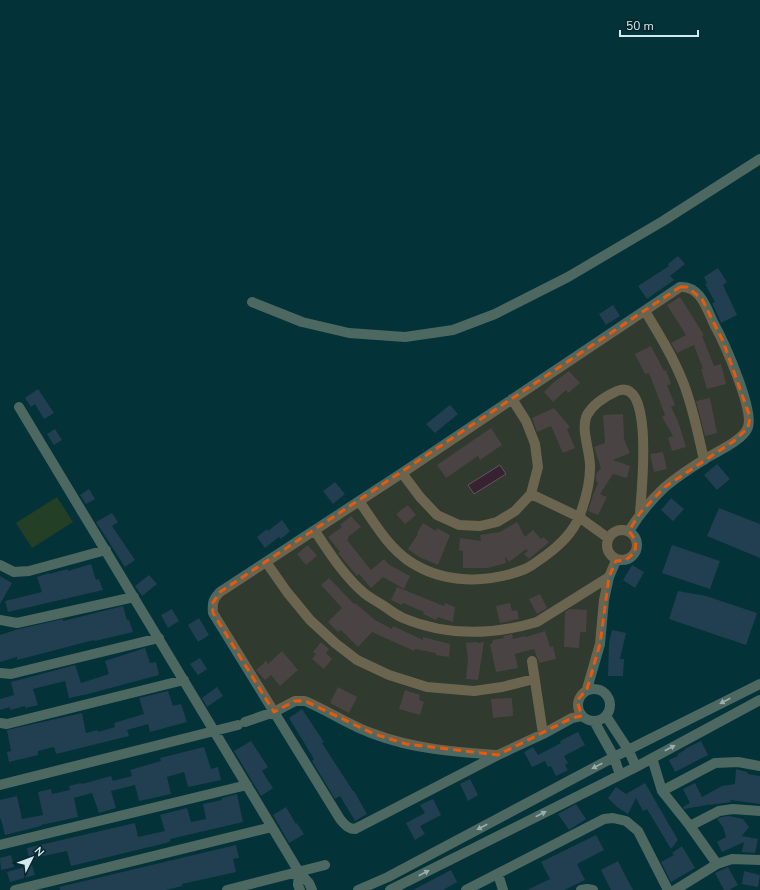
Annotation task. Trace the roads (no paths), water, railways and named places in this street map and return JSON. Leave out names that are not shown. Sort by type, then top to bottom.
[{"type":"street","points":[[252,302],[302,322],[348,333],[405,337],[453,330],[495,314],[568,277],[663,222],[760,158]]},
{"type":"street","points":[[582,716],[572,718],[355,829],[351,829],[340,819],[213,613],[212,604],[214,597],[220,592],[315,531],[680,288],[688,287],[702,299],[728,354],[750,417],[748,428],[744,434],[665,487],[640,513],[629,532]]},
{"type":"street","points":[[645,311],[665,344],[683,382],[694,418],[704,460]]},
{"type":"street","points":[[359,501],[395,550],[410,561],[432,573],[462,580],[489,579],[526,569],[554,550],[571,533],[579,517],[586,495],[590,468],[584,427],[587,416],[593,407],[604,397],[622,389],[629,390],[634,395],[639,406],[644,429],[640,513]]},
{"type":"street","points":[[402,473],[420,497],[437,515],[459,525],[480,526],[497,522],[515,511],[531,494],[538,467],[535,444],[526,421],[512,399]]},
{"type":"street","points":[[19,407],[272,827],[300,872],[309,883],[312,890]]},
{"type":"street","points":[[531,494],[579,517],[608,538]]},
{"type":"street","points":[[617,530],[629,532],[634,535],[637,546],[632,557],[626,560],[620,560],[610,555],[607,549],[607,543],[608,538],[612,533],[617,530]]},
{"type":"street","points":[[315,531],[337,564],[364,594],[402,617],[433,628],[471,633],[505,630],[524,626],[537,622],[609,577]]},
{"type":"street","points":[[0,565],[14,572],[29,571],[106,550]]},
{"type":"street","points":[[587,689],[598,689],[607,695],[610,700],[610,706],[606,716],[594,721],[586,719],[579,712],[578,702],[583,692],[587,689],[600,644],[604,600],[609,577],[615,563],[615,558]]},
{"type":"street","points":[[266,562],[287,592],[310,620],[330,639],[357,660],[389,675],[427,687],[474,692],[534,679]]},
{"type":"street","points":[[0,620],[17,623],[134,596]]},
{"type":"street","points":[[0,673],[11,674],[159,638]]},
{"type":"street","points":[[532,661],[543,734]]},
{"type":"street","points":[[0,723],[7,724],[184,680]]},
{"type":"street","points":[[358,890],[388,877],[614,757],[629,751],[760,684]]},
{"type":"street","points":[[0,785],[242,724],[274,712],[295,700],[305,701],[374,734],[400,742],[457,752],[498,755]]},
{"type":"street","points":[[390,890],[636,767],[760,700]]},
{"type":"street","points":[[606,716],[629,751],[636,767]]},
{"type":"street","points":[[594,721],[614,757],[620,775]]},
{"type":"street","points":[[652,758],[662,791],[690,826],[717,864]]},
{"type":"street","points":[[662,791],[714,763],[738,762],[760,766]]},
{"type":"street","points":[[0,845],[247,785]]},
{"type":"street","points":[[690,826],[719,811],[732,809],[760,810]]},
{"type":"street","points":[[466,890],[604,820],[613,818],[626,821],[638,831],[668,890]]},
{"type":"street","points":[[15,890],[272,827]]},
{"type":"street","points":[[674,890],[717,864],[732,859],[760,860]]},
{"type":"street","points":[[227,890],[326,865]]},
{"type":"street","points":[[300,872],[298,885],[300,890]]},
{"type":"street","points":[[498,874],[504,890]]},
{"type":"street","points":[[580,890],[594,890]]},
{"type":"water","points":[[500,465],[506,474],[474,494],[468,485]]}]
